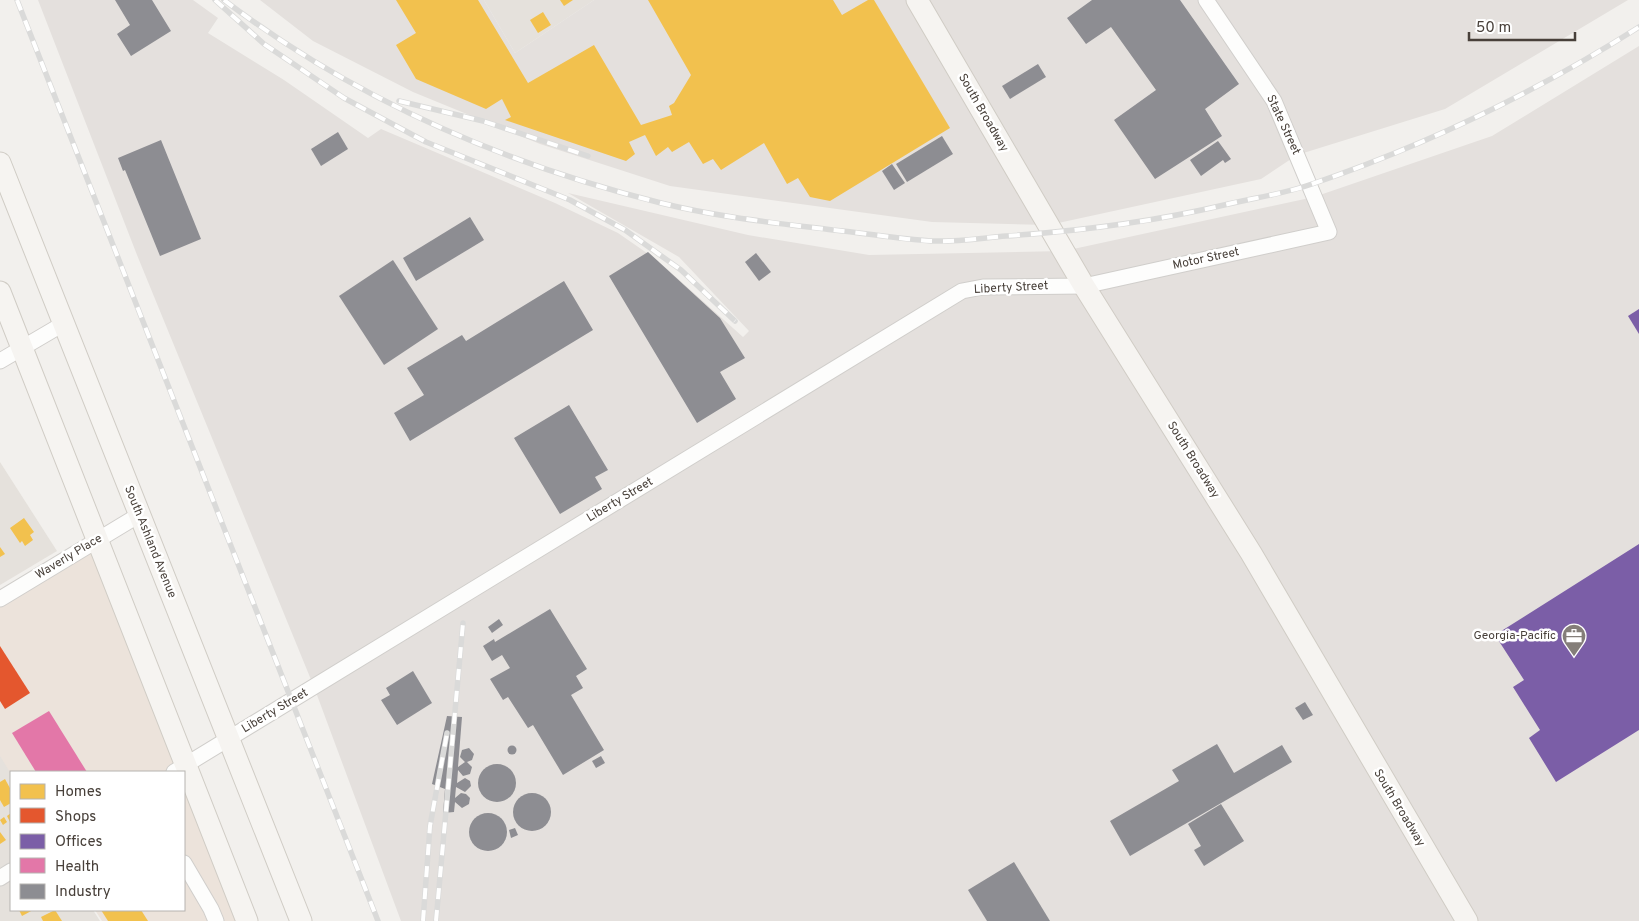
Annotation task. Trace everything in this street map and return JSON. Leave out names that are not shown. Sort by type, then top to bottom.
[{"type":"main road","name":"South Broadway","points":[[917,0],[1084,286],[1250,553],[1467,921]]},
{"type":"main road","name":"South Ashland Avenue","points":[[0,163],[301,921]]},
{"type":"main road","points":[[0,292],[98,540],[180,769]]},
{"type":"main road","points":[[185,780],[247,921]]},
{"type":"street","name":"State Street","points":[[1206,0],[1274,100],[1329,232]]},
{"type":"street","name":"Motor Street","points":[[1084,286],[1329,232]]},
{"type":"street","name":"Liberty Street","points":[[180,769],[962,292],[983,287],[1084,286]]},
{"type":"street","points":[[0,361],[63,324]]},
{"type":"street","name":"Waverly Place","points":[[0,599],[139,516]]},
{"type":"street","points":[[185,865],[216,921]]},
{"type":"shaded area","points":[[38,0],[193,0],[218,18],[208,33],[284,80],[368,138],[381,129],[555,203],[618,233],[657,260],[743,337],[749,331],[679,257],[568,193],[748,235],[869,255],[1064,251],[1314,197],[1492,136],[1639,46],[1639,921],[401,921],[314,687],[137,255]]},
{"type":"shaded area","points":[[260,0],[484,0],[515,53],[594,0],[1628,0],[1445,109],[1297,155],[1261,179],[1049,225],[932,222],[670,186],[540,144],[413,92],[313,41]]},
{"type":"shaded area","points":[[484,0],[594,0],[515,53]]},
{"type":"shaded area","points":[[0,462],[57,551],[0,585]]},
{"type":"shaded area","points":[[98,540],[247,921],[102,921],[96,911],[185,911],[185,771],[10,772],[0,756],[0,599]]},
{"type":"shaded area","points":[[0,754],[10,771],[10,911],[94,911],[100,921],[0,921]]},
{"type":"building: Homes","points":[[396,0],[478,0],[528,83],[594,45],[641,125],[672,115],[669,106],[674,103],[691,75],[648,0],[833,0],[842,15],[868,0],[874,0],[950,128],[830,201],[810,197],[798,178],[787,184],[764,143],[721,170],[713,159],[703,164],[689,142],[672,152],[668,147],[656,156],[645,135],[629,142],[635,154],[626,161],[505,120],[511,117],[502,99],[486,109],[416,79],[396,45],[416,33]]},
{"type":"building: Homes","points":[[560,0],[573,0],[564,6]]},
{"type":"building: Homes","points":[[543,12],[551,25],[538,33],[530,20]]},
{"type":"building: Homes","points":[[24,518],[34,532],[30,535],[33,540],[25,546],[22,541],[20,543],[10,528]]},
{"type":"building: Homes","points":[[0,547],[5,554],[0,557]]},
{"type":"building: Homes","points":[[5,779],[10,788],[10,804],[4,807],[0,800],[0,782]]},
{"type":"building: Homes","points":[[4,817],[7,822],[3,825],[0,820]]},
{"type":"building: Homes","points":[[0,832],[6,840],[0,844]]},
{"type":"building: Homes","points":[[20,911],[31,911],[22,916]]},
{"type":"building: Homes","points":[[56,911],[62,921],[43,921],[41,917]]},
{"type":"building: Homes","points":[[102,911],[142,911],[148,921],[108,921]]},
{"type":"building: Shops","points":[[0,646],[30,693],[5,709],[0,701]]},
{"type":"building: Offices","points":[[1639,309],[1639,334],[1628,316]]},
{"type":"building: Offices","name":"Georgia-Pacific","points":[[1639,544],[1639,730],[1556,782],[1529,738],[1540,730],[1513,687],[1524,680],[1495,635]]},
{"type":"building: Health","points":[[49,711],[86,771],[35,771],[12,733]]},
{"type":"building: Industry","points":[[115,0],[152,0],[171,31],[131,56],[117,34],[130,25]]},
{"type":"building: Industry","points":[[1092,0],[1180,0],[1239,84],[1205,109],[1222,136],[1155,179],[1114,120],[1156,90],[1111,27],[1086,44],[1067,18]]},
{"type":"building: Industry","points":[[1038,64],[1046,77],[1010,99],[1002,86]]},
{"type":"building: Industry","points":[[338,132],[348,149],[321,166],[311,149]]},
{"type":"building: Industry","points":[[942,136],[953,154],[907,182],[896,164]]},
{"type":"building: Industry","points":[[161,140],[201,239],[160,256],[125,170],[123,171],[118,158]]},
{"type":"building: Industry","points":[[1218,141],[1231,159],[1225,163],[1223,160],[1201,176],[1190,160]]},
{"type":"building: Industry","points":[[892,164],[905,183],[894,190],[882,171]]},
{"type":"building: Industry","points":[[470,217],[484,240],[416,281],[403,258]]},
{"type":"building: Industry","points":[[648,252],[720,318],[745,358],[720,372],[736,399],[697,423],[609,276]]},
{"type":"building: Industry","points":[[756,253],[771,272],[759,281],[745,262]]},
{"type":"building: Industry","points":[[393,260],[438,329],[384,365],[339,296]]},
{"type":"building: Industry","points":[[564,281],[593,330],[410,441],[394,413],[424,395],[407,368],[462,335],[466,341]]},
{"type":"building: Industry","points":[[569,405],[608,470],[595,477],[602,489],[560,514],[514,438]]},
{"type":"building: Industry","points":[[550,609],[587,669],[576,676],[583,688],[571,695],[604,750],[563,775],[533,725],[528,728],[508,697],[503,700],[490,679],[510,668],[502,655],[492,661],[483,646],[494,639],[495,642]]},
{"type":"building: Industry","points":[[499,619],[503,625],[492,633],[488,627]]},
{"type":"building: Industry","points":[[413,671],[432,703],[397,725],[381,700],[390,695],[386,688]]},
{"type":"building: Industry","points":[[1305,702],[1313,715],[1303,720],[1295,708]]},
{"type":"building: Industry","points":[[447,716],[462,717],[458,767],[465,762],[460,757],[462,750],[469,748],[474,754],[472,760],[467,762],[472,767],[470,774],[463,776],[458,770],[457,783],[465,778],[470,781],[471,786],[465,792],[456,787],[455,798],[461,793],[466,794],[470,798],[469,804],[462,808],[455,802],[454,812],[443,813],[445,789],[432,784]]},
{"type":"building: Industry","points":[[1217,744],[1234,773],[1282,745],[1292,762],[1130,856],[1110,821],[1179,781],[1172,770]]},
{"type":"building: Industry","points":[[512,745],[517,750],[512,755],[507,750]]},
{"type":"building: Industry","points":[[601,756],[605,763],[596,768],[592,761]]},
{"type":"building: Industry","points":[[497,764],[504,765],[510,770],[515,776],[515,790],[510,796],[504,801],[497,802],[490,801],[484,796],[479,790],[478,783],[479,776],[484,770],[490,765]]},
{"type":"building: Industry","points":[[532,793],[546,798],[551,812],[546,826],[532,831],[518,826],[513,812],[518,798]]},
{"type":"building: Industry","points":[[1221,804],[1244,841],[1204,866],[1194,850],[1201,846],[1188,824]]},
{"type":"building: Industry","points":[[488,813],[502,818],[507,832],[502,846],[488,851],[474,846],[469,832],[474,818]]},
{"type":"building: Industry","points":[[515,828],[518,835],[511,838],[509,830]]},
{"type":"building: Industry","points":[[1014,862],[1050,921],[987,921],[968,890]]},
{"type":"railway","points":[[17,0],[378,921]]},
{"type":"railway","points":[[215,0],[264,44],[344,98],[426,142],[570,200],[625,230],[681,270],[735,321]]},
{"type":"railway","points":[[224,0],[273,35],[325,68],[378,97],[432,124],[545,169],[602,187],[703,212],[768,222],[931,241],[969,240],[1116,225],[1197,211],[1301,187],[1355,169],[1480,115],[1561,73],[1639,27]]},
{"type":"railway","points":[[399,101],[483,121],[588,156]]},
{"type":"railway","points":[[436,921],[463,623]]},
{"type":"railway","points":[[423,921],[430,826],[447,733]]},
{"type":"place","name":"Georgia-Pacific","points":[[1574,657]]}]
